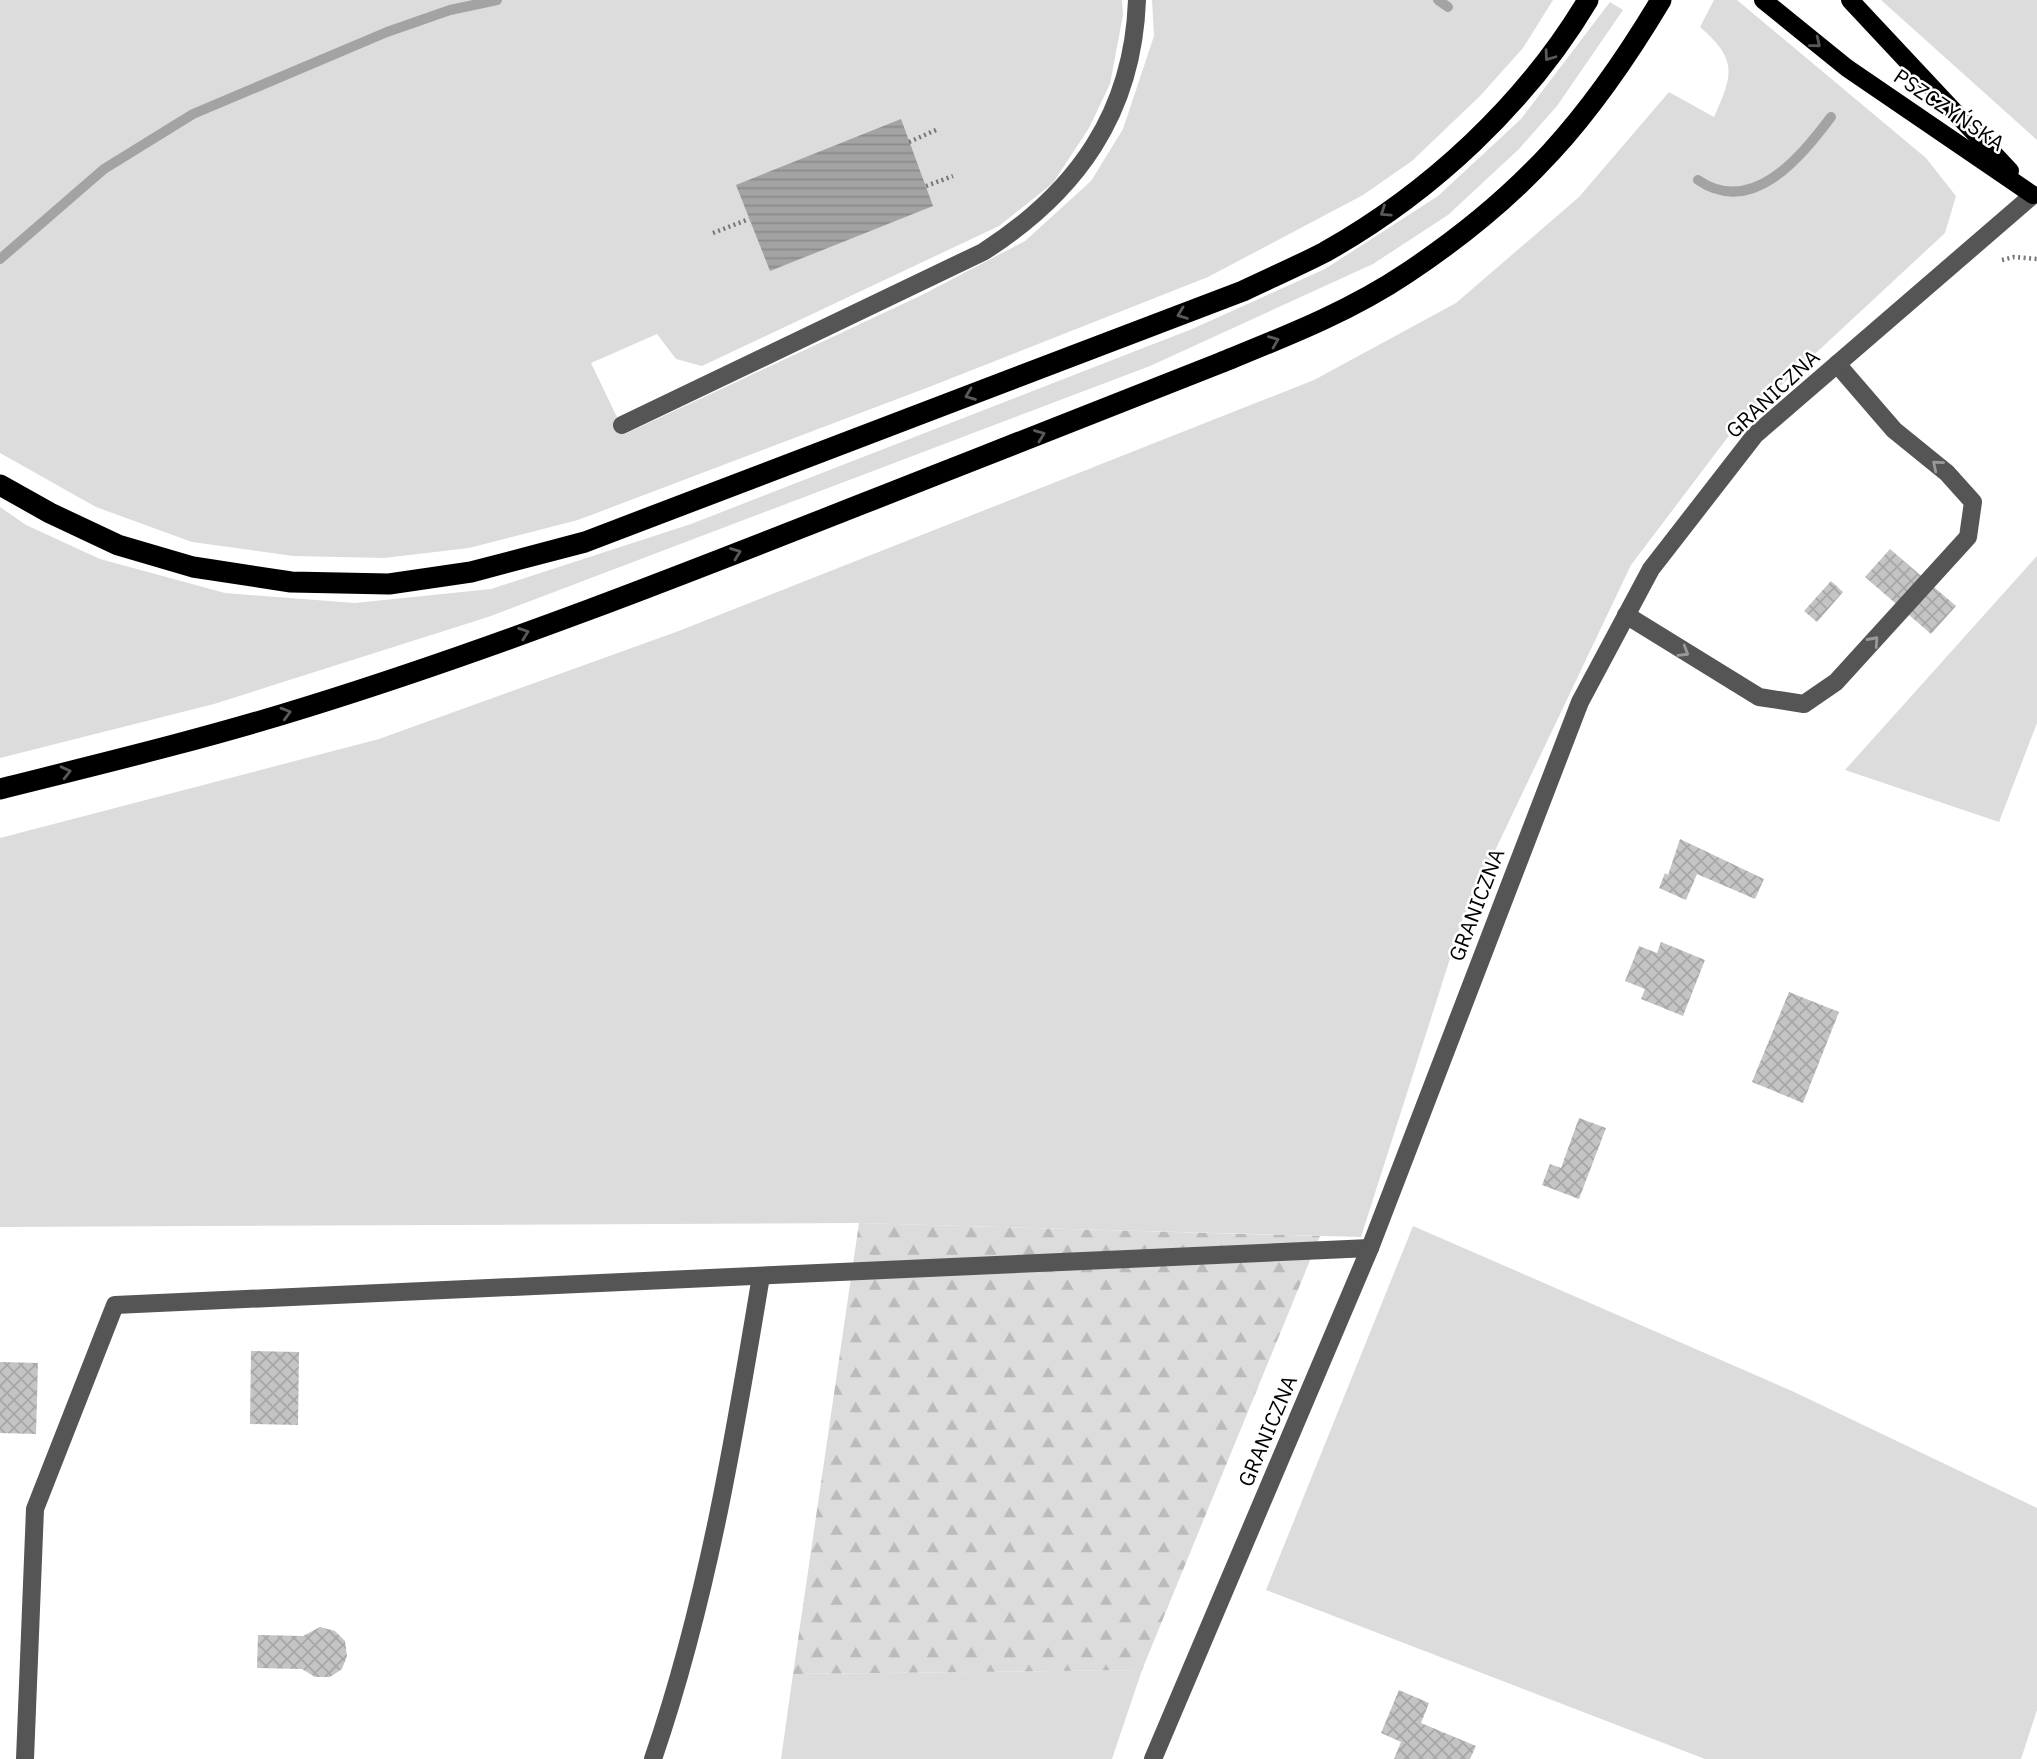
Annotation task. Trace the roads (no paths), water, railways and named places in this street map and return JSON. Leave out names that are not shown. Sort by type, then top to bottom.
[{"type":"highway","points":[[0,485],[118,544],[194,567],[291,582],[389,584],[471,572],[585,542],[1243,291],[1325,251],[1424,185],[1490,125],[1537,73],[1588,0]]},
{"type":"highway","points":[[0,789],[233,728],[459,656],[628,594],[1087,416],[1349,308],[1405,274],[1521,185],[1554,152],[1602,93],[1661,0]]},
{"type":"main road","name":"PSZCZYŃSKA","points":[[1763,0],[1847,68],[2035,197]]},
{"type":"main road","name":"PSZCZYŃSKA","points":[[1850,0],[2035,197]]},
{"type":"street","points":[[622,425],[983,251],[1034,217],[1073,178],[1115,107],[1132,50],[1137,0]]},
{"type":"street","name":"GRANICZNA","points":[[1153,1759],[1370,1248],[1580,702],[1651,569],[1755,435],[2035,197]]},
{"type":"street","points":[[1626,615],[1759,697],[1804,704],[1836,682],[1968,537],[1973,502],[1947,473],[1894,430],[1838,364]]},
{"type":"street","points":[[24,1759],[35,1509],[115,1305],[1370,1248]]},
{"type":"street","points":[[653,1759],[676,1691],[731,1462],[761,1276]]},
{"type":"waterway","points":[[0,259],[104,169],[193,114],[387,32],[450,10],[497,0]]},
{"type":"waterway","points":[[1438,0],[1448,7]]},
{"type":"waterway","points":[[1698,180],[1718,190],[1737,192],[1756,187],[1790,165],[1831,117]]}]
